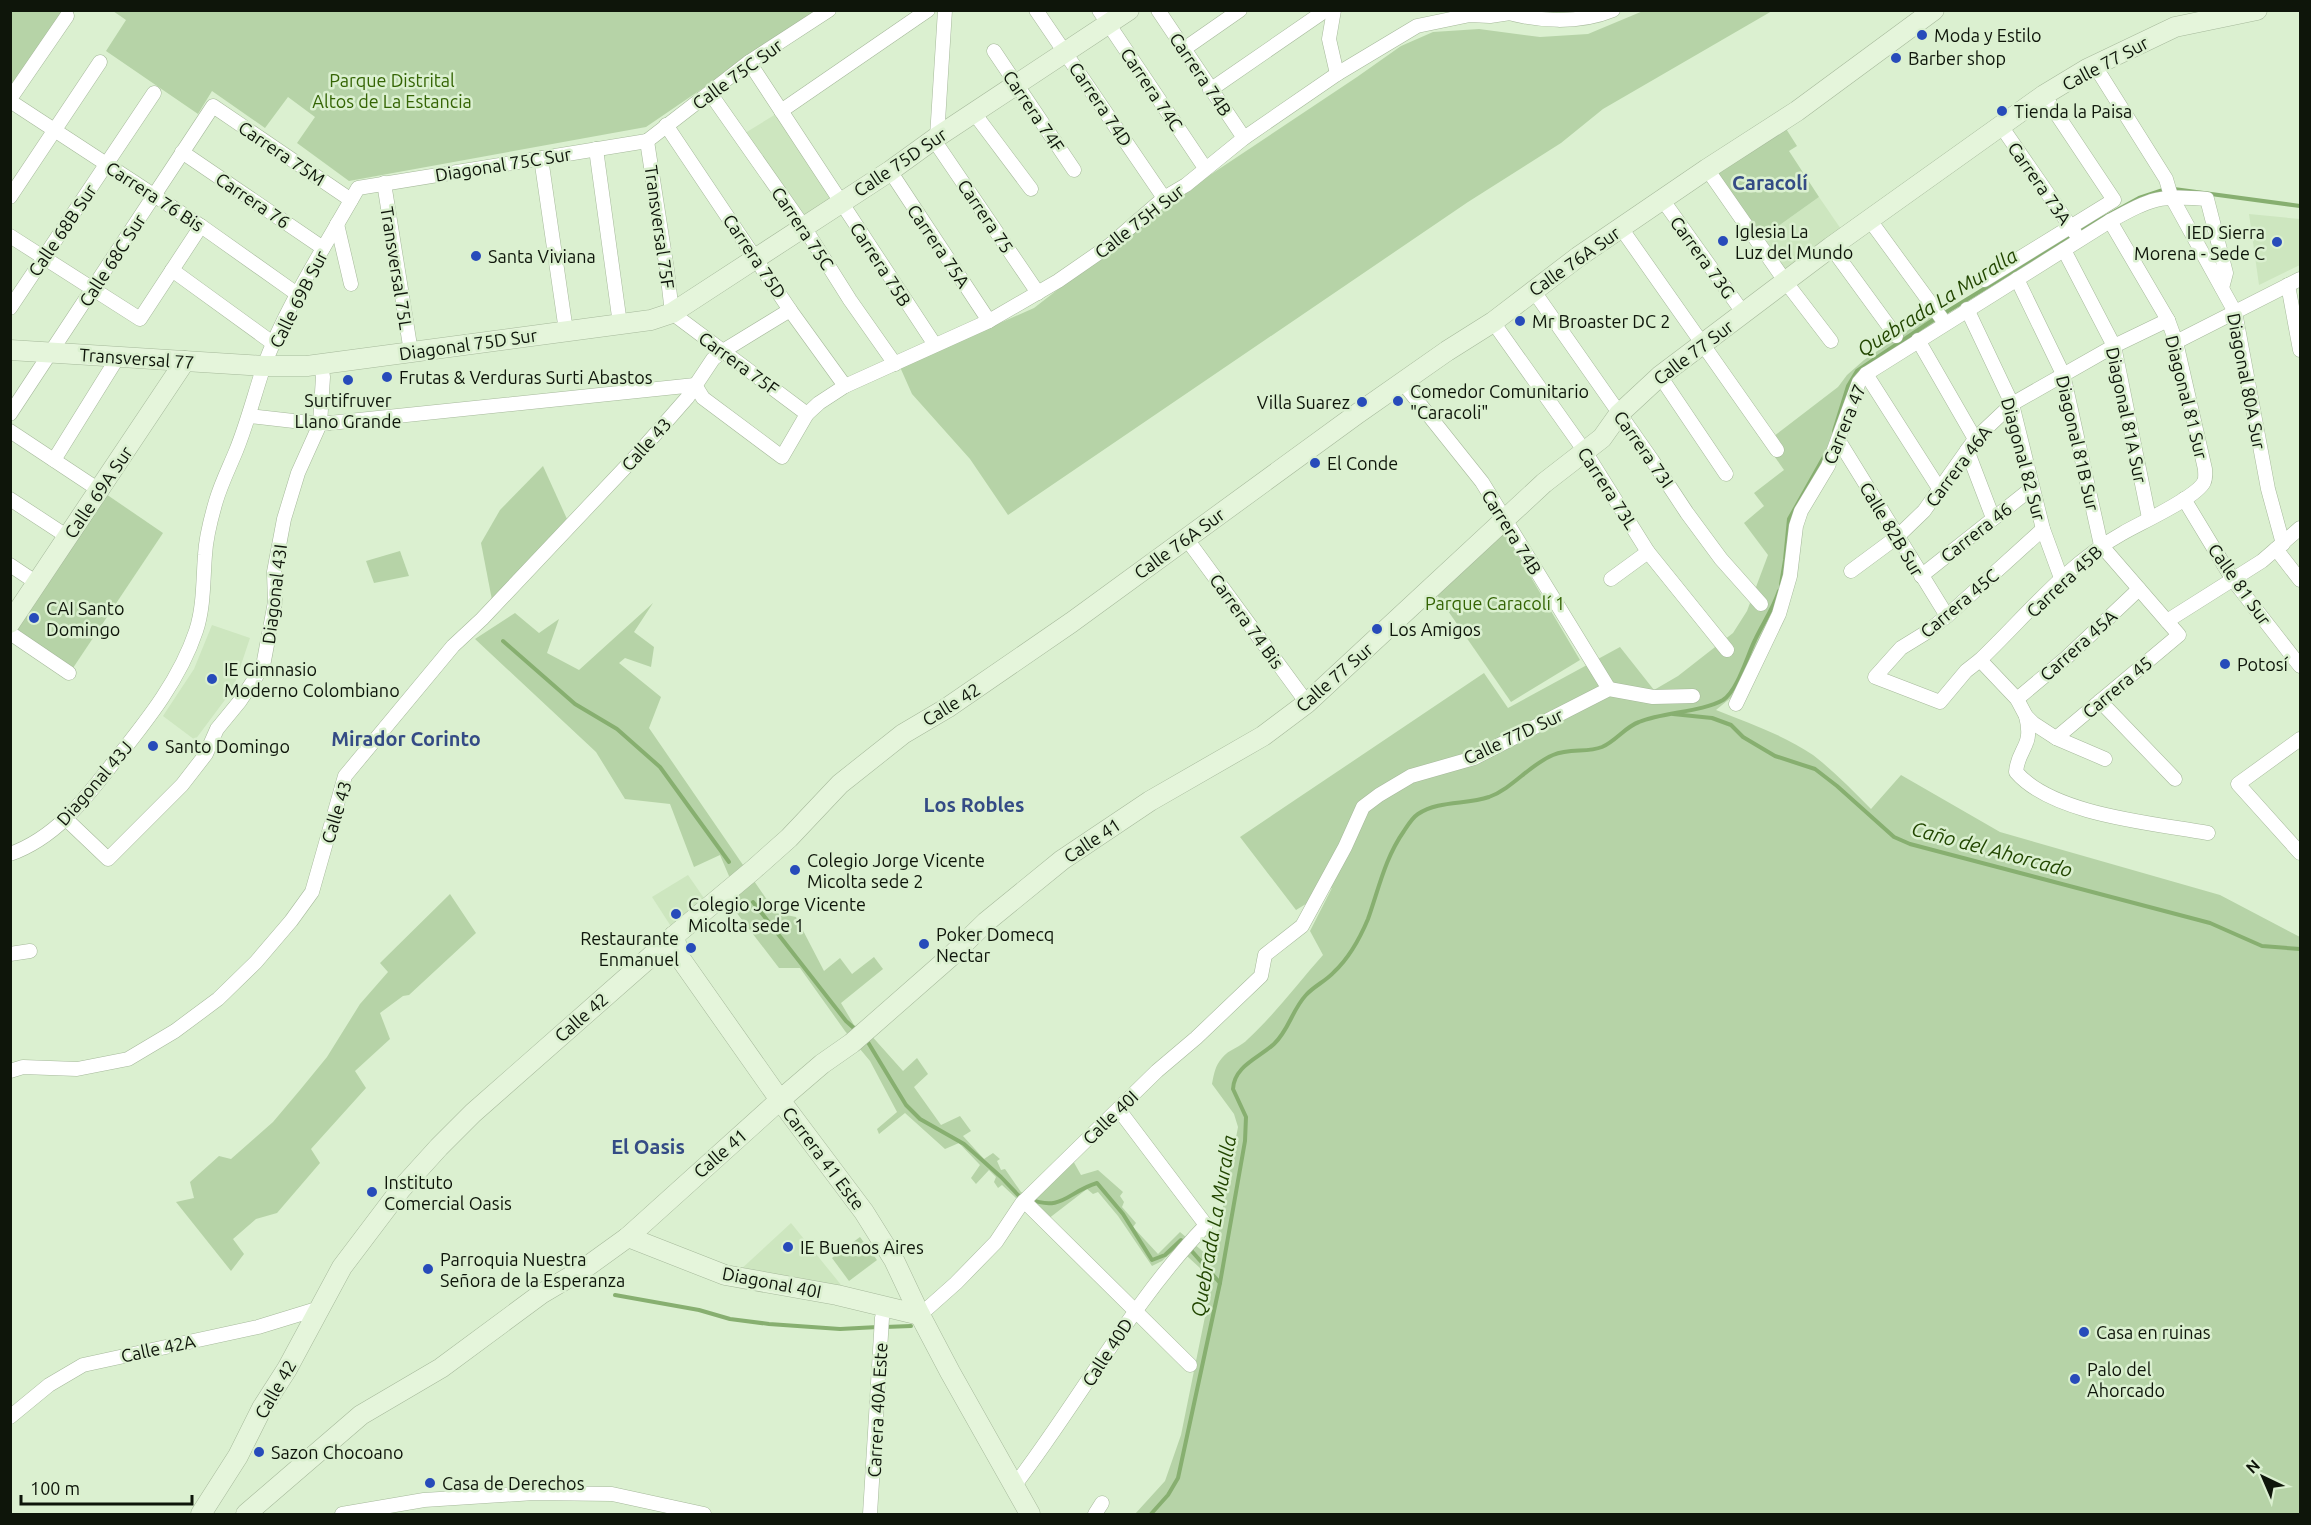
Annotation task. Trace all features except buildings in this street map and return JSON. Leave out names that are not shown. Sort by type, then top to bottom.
[{"type":"street","name":"Calle 75C Sur","points":[[647,141],[749,62],[829,10]]},
{"type":"street","points":[[781,111],[928,10]]},
{"type":"street","points":[[935,138],[945,10]]},
{"type":"street","name":"Carrera 74D","points":[[1036,10],[1164,198]]},
{"type":"street","name":"Calle 75D Sur","points":[[672,313],[1066,53],[1104,18],[1129,10]]},
{"type":"street","name":"Carrera 74B","points":[[1158,10],[1244,138]]},
{"type":"street","points":[[1184,49],[1240,10]]},
{"type":"street","points":[[1210,90],[1326,10]]},
{"type":"street","points":[[1334,10],[1329,39],[1337,74]]},
{"type":"street","name":"Calle 75H Sur","points":[[695,385],[703,398],[782,457],[807,414],[819,403],[845,386],[989,321],[1038,293],[1110,245],[1164,198],[1186,185],[1244,138],[1337,74],[1417,26],[1470,15],[1490,16],[1505,12],[1546,19],[1587,18],[1612,10]]},
{"type":"street","name":"Calle 76A Sur","points":[[1072,622],[1186,537],[1447,351],[1493,322],[1533,290],[1662,199],[1797,111],[1934,10]]},
{"type":"street","name":"Calle 77 Sur","points":[[1187,781],[1263,736],[1307,703],[1544,483],[1586,453],[1613,426],[1619,414],[1660,376],[1869,219],[2044,95],[2095,66],[2175,27],[2257,10]]},
{"type":"street","points":[[10,100],[67,16]]},
{"type":"street","name":"Carrera 74C","points":[[1104,18],[1205,168]]},
{"type":"street","name":"Carrera 74F","points":[[994,51],[1074,170]]},
{"type":"street","points":[[10,197],[100,62]]},
{"type":"street","name":"Carrera 75B","points":[[749,62],[935,345]]},
{"type":"street","name":"Diagonal 80A Sur","points":[[2095,66],[2169,190],[2235,312],[2280,547]]},
{"type":"street","name":"Calle 68B Sur","points":[[10,308],[154,93]]},
{"type":"street","name":"Carrera 75C","points":[[710,93],[804,227],[850,300],[895,364]]},
{"type":"street","points":[[1992,282],[2075,233],[2114,200],[2044,95]]},
{"type":"street","name":"Carrera 76 Bis","points":[[10,100],[201,226],[297,294]]},
{"type":"street","name":"Calle 68C Sur","points":[[10,414],[213,106]]},
{"type":"street","name":"Carrera 75M","points":[[213,106],[354,194]]},
{"type":"street","points":[[974,113],[1031,189]]},
{"type":"street","name":"Carrera 75D","points":[[666,125],[790,310],[845,386]]},
{"type":"street","name":"Carrera 73A","points":[[2001,126],[2075,233]]},
{"type":"street","name":"Carrera 75","points":[[935,138],[1038,293]]},
{"type":"street","name":"Diagonal 75C Sur","points":[[354,194],[384,183],[647,141]]},
{"type":"street","name":"Transversal 75F","points":[[647,141],[672,313]]},
{"type":"street","points":[[596,150],[621,324]]},
{"type":"street","name":"Carrera 76","points":[[182,152],[323,248]]},
{"type":"street","points":[[541,158],[566,331]]},
{"type":"street","points":[[1707,169],[1785,281],[1831,341]]},
{"type":"street","name":"Carrera 75A","points":[[890,171],[989,321]]},
{"type":"street","name":"Transversal 75L","points":[[384,183],[411,352]]},
{"type":"street","name":"Carrera 47","points":[[1736,704],[1779,614],[1790,576],[1796,526],[1801,511],[1828,466],[1856,391],[1866,374],[1918,340],[1942,318],[1968,309],[1992,282],[2017,279],[2064,250],[2075,233],[2110,221],[2169,190],[2207,199],[2226,273],[2222,288]]},
{"type":"street","name":"Calle 69B Sur","points":[[143,726],[173,682],[196,631],[204,583],[205,554],[214,508],[249,416],[264,366],[297,294],[354,194]]},
{"type":"street","name":"Carrera 73G","points":[[1662,199],[1744,314]]},
{"type":"street","points":[[1869,219],[1942,318]]},
{"type":"street","name":"Diagonal 81 Sur","points":[[2110,221],[2168,320],[2176,342],[2205,469],[2205,481]]},
{"type":"street","points":[[337,224],[351,284]]},
{"type":"street","points":[[10,236],[140,320],[201,226]]},
{"type":"street","points":[[1621,228],[1777,450]]},
{"type":"street","points":[[1831,247],[1896,336]]},
{"type":"street","name":"Diagonal 81A Sur","points":[[2064,250],[2114,346],[2149,518]]},
{"type":"street","points":[[172,270],[274,344]]},
{"type":"street","name":"Diagonal 81B Sur","points":[[2017,279],[2063,374],[2101,545]]},
{"type":"street","points":[[2176,342],[2294,282],[2301,351]]},
{"type":"street","name":"Carrera 73I","points":[[1533,290],[1721,559],[1761,604]]},
{"type":"street","name":"Diagonal 82 Sur","points":[[1968,309],[2012,404],[2043,529],[2061,579]]},
{"type":"street","name":"Calle 43","points":[[10,1071],[23,1067],[78,1069],[128,1059],[175,1030],[218,999],[256,962],[312,892],[345,776],[453,646],[482,620],[637,455],[687,398],[712,359],[790,310]]},
{"type":"street","name":"Diagonal 75D Sur","points":[[264,366],[321,365],[651,320],[672,313]]},
{"type":"street","name":"Carrera 75F","points":[[672,313],[807,414]]},
{"type":"street","name":"Carrera 46A","points":[[1851,572],[1897,537],[1924,511],[1971,445],[2012,404],[2114,346],[2168,320]]},
{"type":"street","name":"Carrera 73L","points":[[1493,322],[1586,453],[1648,552],[1727,650]]},
{"type":"street","points":[[1918,340],[1971,445],[1993,518]]},
{"type":"street","name":"Transversal 77","points":[[10,350],[264,366]]},
{"type":"street","points":[[54,460],[118,357]]},
{"type":"street","name":"Calle 69A Sur","points":[[10,622],[185,361]]},
{"type":"street","points":[[320,424],[323,377],[321,365]]},
{"type":"street","points":[[1866,374],[1940,490]]},
{"type":"street","points":[[1660,376],[1726,474]]},
{"type":"street","name":"Carrera 74B","points":[[1403,383],[1482,482],[1609,689]]},
{"type":"street","points":[[249,416],[320,424],[695,385]]},
{"type":"street","name":"Diagonal 43I","points":[[66,819],[108,859],[182,785],[206,754],[217,729],[240,701],[263,666],[275,602],[274,572],[284,519],[298,473],[320,424]]},
{"type":"street","points":[[10,431],[99,490]]},
{"type":"street","name":"Calle 82B Sur","points":[[1839,441],[1947,616]]},
{"type":"street","name":"Carrera 45B","points":[[1940,702],[1966,672],[2061,579],[2101,545],[2184,500],[2198,490],[2205,481]]},
{"type":"street","name":"Carrera 46","points":[[1921,576],[2032,488]]},
{"type":"street","points":[[10,499],[68,537]]},
{"type":"street","name":"Calle 81 Sur","points":[[2184,500],[2233,580],[2301,666]]},
{"type":"street","points":[[2101,545],[2167,621],[2233,580],[2280,547],[2301,528]]},
{"type":"street","name":"Carrera 45C","points":[[1940,702],[1875,677],[1901,648],[1947,616],[2043,529]]},
{"type":"street","name":"Carrera 74 Bis","points":[[1186,537],[1307,703]]},
{"type":"street","points":[[2280,547],[2301,580]]},
{"type":"street","points":[[1611,579],[1648,552]]},
{"type":"street","points":[[10,565],[38,583]]},
{"type":"street","name":"Carrera 45A","points":[[2017,699],[2066,658],[2139,589]]},
{"type":"street","name":"Carrera 45","points":[[2056,738],[2179,635],[2167,621]]},
{"type":"street","name":"Calle 42","points":[[201,1515],[238,1456],[262,1408],[287,1369],[342,1268],[370,1227],[439,1147],[523,1068],[789,838],[840,784],[903,734],[947,708],[1072,622]]},
{"type":"street","points":[[10,633],[69,673]]},
{"type":"street","points":[[1980,660],[2017,699],[2026,716],[2029,727],[2027,745],[2017,762],[2016,772],[2023,780],[2064,803],[2085,811],[2208,833]]},
{"type":"street","points":[[1609,689],[1653,697],[1693,696]]},
{"type":"street","name":"Calle 77D Sur","points":[[1302,926],[1345,847],[1363,807],[1411,776],[1474,758],[1609,689]]},
{"type":"street","points":[[2100,701],[2175,778]]},
{"type":"street","points":[[2026,716],[2056,738],[2105,759]]},
{"type":"street","name":"Diagonal 43J","points":[[10,854],[26,849],[66,819],[105,775],[143,726]]},
{"type":"street","points":[[2301,758],[2296,742],[2238,784],[2301,853]]},
{"type":"street","name":"Calle 41","points":[[246,1515],[361,1415],[441,1368],[541,1294],[585,1268],[628,1238],[780,1100],[822,1064],[852,1043],[950,957],[986,922],[1062,860],[1150,801],[1187,781]]},
{"type":"street","name":"Calle 40I","points":[[920,1315],[996,1242],[1029,1196],[1157,1071],[1196,1038],[1261,976],[1265,955],[1302,926]]},
{"type":"street","name":"Carrera 41 Este","points":[[674,936],[680,958],[780,1100],[864,1212],[894,1260],[920,1315],[1030,1515]]},
{"type":"street","points":[[10,954],[30,951]]},
{"type":"street","name":"Calle 40D","points":[[1014,1486],[1043,1448],[1135,1309],[1181,1251],[1206,1225],[1119,1110]]},
{"type":"street","points":[[1029,1196],[1190,1365]]},
{"type":"street","name":"Diagonal 40I","points":[[628,1238],[725,1275],[837,1295],[884,1312],[920,1315]]},
{"type":"street","name":"Calle 42A","points":[[10,1417],[49,1385],[83,1365],[258,1327],[320,1308]]},
{"type":"street","name":"Carrera 40A Este","points":[[870,1515],[884,1312]]},
{"type":"street","points":[[342,1515],[424,1500],[534,1493],[612,1494],[704,1515]]},
{"type":"shaded area","points":[[781,111],[836,195],[802,219],[745,133]]},
{"type":"shaded area","points":[[1819,197],[1843,232],[1787,271],[1763,237]]},
{"type":"shaded area","name":"IED Sierra Morena - Sede C","points":[[2249,214],[2300,219],[2300,265],[2259,285]]},
{"type":"shaded area","name":"IE Gimnasio Moderno Colombiano","points":[[212,625],[250,638],[233,689],[195,740],[163,716],[194,669]]},
{"type":"shaded area","name":"Colegio Jorge Vicente Micolta sede 1","points":[[688,875],[706,901],[672,928],[652,897]]},
{"type":"shaded area","name":"IE Buenos Aires","points":[[791,1223],[846,1291],[739,1271]]},
{"type":"green space","points":[[11,11],[64,11],[11,90]]},
{"type":"green space","name":"Parque Distrital Altos de La Estancia","points":[[113,11],[816,11],[646,127],[349,181],[297,143],[315,117],[288,97],[265,128],[212,91],[198,114],[106,51],[126,20]]},
{"type":"green space","points":[[1643,11],[1772,11],[1603,109],[1561,143],[1468,202],[1008,515],[970,459],[912,394],[900,367],[1034,308],[1177,197],[1401,46],[1433,32],[1479,29],[1540,37],[1588,34]]},
{"type":"green space","points":[[1783,124],[1797,146],[1789,151],[1819,197],[1763,237],[1712,170]]},
{"type":"green space","points":[[1932,314],[1939,322],[1866,370],[1832,448],[1789,525],[1789,560],[1777,606],[1733,696],[1716,710],[1790,741],[1813,755],[1871,809],[1901,775],[2000,832],[2220,895],[2300,937],[2300,1514],[1135,1514],[1165,1481],[1181,1435],[1210,1292],[1200,1268],[1177,1247],[1162,1261],[1152,1266],[1118,1216],[1098,1192],[1093,1194],[1087,1189],[1048,1219],[1028,1200],[1016,1198],[1002,1185],[998,1188],[994,1182],[996,1177],[989,1170],[976,1184],[971,1178],[980,1165],[959,1143],[945,1149],[905,1113],[879,1134],[877,1129],[897,1112],[870,1061],[845,1031],[800,968],[779,968],[736,912],[738,897],[720,855],[694,867],[670,804],[625,799],[596,752],[475,639],[515,613],[539,633],[559,619],[547,653],[579,670],[653,603],[634,632],[654,647],[651,667],[625,658],[619,663],[661,697],[649,728],[776,913],[796,917],[824,971],[840,958],[852,974],[874,957],[883,969],[841,1003],[854,1025],[869,1033],[903,1071],[917,1058],[928,1074],[914,1087],[941,1125],[960,1116],[971,1131],[963,1136],[984,1159],[993,1153],[1000,1159],[997,1161],[1001,1170],[1005,1169],[1021,1192],[1033,1196],[1072,1159],[1081,1175],[1098,1170],[1123,1192],[1120,1196],[1124,1202],[1122,1207],[1136,1223],[1133,1227],[1158,1254],[1180,1232],[1213,1260],[1238,1127],[1234,1114],[1212,1084],[1215,1070],[1225,1055],[1245,1042],[1268,1019],[1323,955],[1310,931],[1332,888],[1296,910],[1240,837],[1484,673],[1508,708],[1620,647],[1654,690],[1678,676],[1733,633],[1747,611],[1768,555],[1744,523],[1764,506],[1754,493],[1784,470],[1765,443],[1838,387],[1847,375],[1864,360]]},
{"type":"green space","points":[[543,466],[567,519],[492,600],[481,543],[500,510]]},
{"type":"green space","points":[[103,492],[163,533],[71,671],[11,629]]},
{"type":"green space","name":"Parque Caracolí 1","points":[[1503,530],[1580,660],[1511,702],[1437,595]]},
{"type":"green space","points":[[400,551],[409,576],[374,583],[366,561]]},
{"type":"green space","points":[[450,894],[476,933],[409,995],[403,996],[380,1013],[390,1039],[355,1071],[366,1088],[311,1149],[320,1163],[277,1213],[256,1219],[233,1239],[244,1254],[231,1271],[176,1202],[194,1198],[190,1182],[219,1156],[231,1159],[273,1122],[327,1057],[360,1004],[388,972],[380,963]]},
{"type":"green space","points":[[860,1237],[877,1260],[849,1281],[832,1258]]},
{"type":"waterway","name":"Quebrada La Muralla","points":[[2079,231],[2139,198],[2166,189]]},
{"type":"waterway","name":"Quebrada La Muralla","points":[[2174,189],[2300,206]]},
{"type":"waterway","name":"Quebrada La Muralla","points":[[1943,314],[2072,235]]},
{"type":"waterway","name":"Quebrada La Muralla","points":[[1834,431],[1848,386],[1857,371],[1936,318]]},
{"type":"waterway","name":"Quebrada La Muralla","points":[[1781,584],[1789,519],[1825,455]]},
{"type":"waterway","name":"Quebrada La Muralla","points":[[1151,1514],[1168,1495],[1178,1478],[1220,1283],[1245,1141],[1246,1117],[1233,1089],[1234,1081],[1242,1068],[1274,1044],[1306,995],[1331,975],[1349,954],[1368,919],[1383,873],[1397,841],[1416,816],[1435,807],[1489,797],[1506,788],[1544,759],[1559,753],[1602,747],[1639,722],[1705,707],[1723,700],[1738,681],[1779,591]]},
{"type":"waterway","points":[[503,641],[575,704],[617,729],[660,767],[729,862]]},
{"type":"waterway","name":"Caño del Ahorcado","points":[[1673,714],[1712,718],[1731,725],[1743,737],[1775,756],[1815,769],[1894,837],[1910,844],[2210,923],[2262,946],[2300,949]]},
{"type":"waterway","points":[[753,902],[846,1021],[856,1030]]},
{"type":"waterway","points":[[866,1039],[906,1105],[920,1119],[964,1144],[1022,1197]]},
{"type":"waterway","points":[[1029,1199],[1040,1202],[1058,1202],[1097,1183],[1123,1214],[1152,1260],[1165,1255],[1181,1240],[1184,1243]]},
{"type":"waterway","points":[[1189,1248],[1220,1283]]},
{"type":"waterway","points":[[615,1295],[699,1310],[730,1319],[769,1324],[840,1329],[878,1327]]},
{"type":"waterway","points":[[885,1327],[911,1326]]},
{"type":"place","name":"Moda y Estilo","points":[[1922,35]]},
{"type":"place","name":"Barber shop","points":[[1896,58]]},
{"type":"place","name":"Tienda la Paisa","points":[[2002,111]]},
{"type":"place","name":"Iglesia La Luz del Mundo","points":[[1723,241]]},
{"type":"place","name":"IED Sierra Morena - Sede C","points":[[2277,242]]},
{"type":"place","name":"Santa Viviana","points":[[476,256]]},
{"type":"place","name":"Mr Broaster DC 2","points":[[1520,321]]},
{"type":"place","name":"Frutas & Verduras Surti Abastos","points":[[387,377]]},
{"type":"place","name":"Surtifruver Llano Grande","points":[[348,380]]},
{"type":"place","name":"Comedor Comunitario \"Caracoli\"","points":[[1398,401]]},
{"type":"place","name":"Villa Suarez","points":[[1362,402]]},
{"type":"place","name":"El Conde","points":[[1315,463]]},
{"type":"place","name":"CAI Santo Domingo","points":[[34,618]]},
{"type":"place","name":"Los Amigos","points":[[1377,629]]},
{"type":"place","name":"Potosí","points":[[2225,664]]},
{"type":"place","name":"IE Gimnasio Moderno Colombiano","points":[[212,679]]},
{"type":"place","name":"Santo Domingo","points":[[153,746]]},
{"type":"place","name":"Colegio Jorge Vicente Micolta sede 2","points":[[795,870]]},
{"type":"place","name":"Colegio Jorge Vicente Micolta sede 1","points":[[676,914]]},
{"type":"place","name":"Poker Domecq Nectar","points":[[924,944]]},
{"type":"place","name":"Restaurante Enmanuel","points":[[691,948]]},
{"type":"place","name":"Instituto Comercial Oasis","points":[[372,1192]]},
{"type":"place","name":"IE Buenos Aires","points":[[788,1247]]},
{"type":"place","name":"Parroquia Nuestra Señora de la Esperanza","points":[[428,1269]]},
{"type":"place","name":"Casa en ruinas","points":[[2084,1332]]},
{"type":"place","name":"Palo del Ahorcado","points":[[2075,1379]]},
{"type":"place","name":"Sazon Chocoano","points":[[259,1452]]},
{"type":"place","name":"Casa de Derechos","points":[[430,1483]]},
{"type":"district","name":"Caracolí","points":[[1770,182]]},
{"type":"district","name":"Mirador Corinto","points":[[406,738]]},
{"type":"district","name":"Los Robles","points":[[974,804]]},
{"type":"district","name":"El Oasis","points":[[648,1146]]}]
